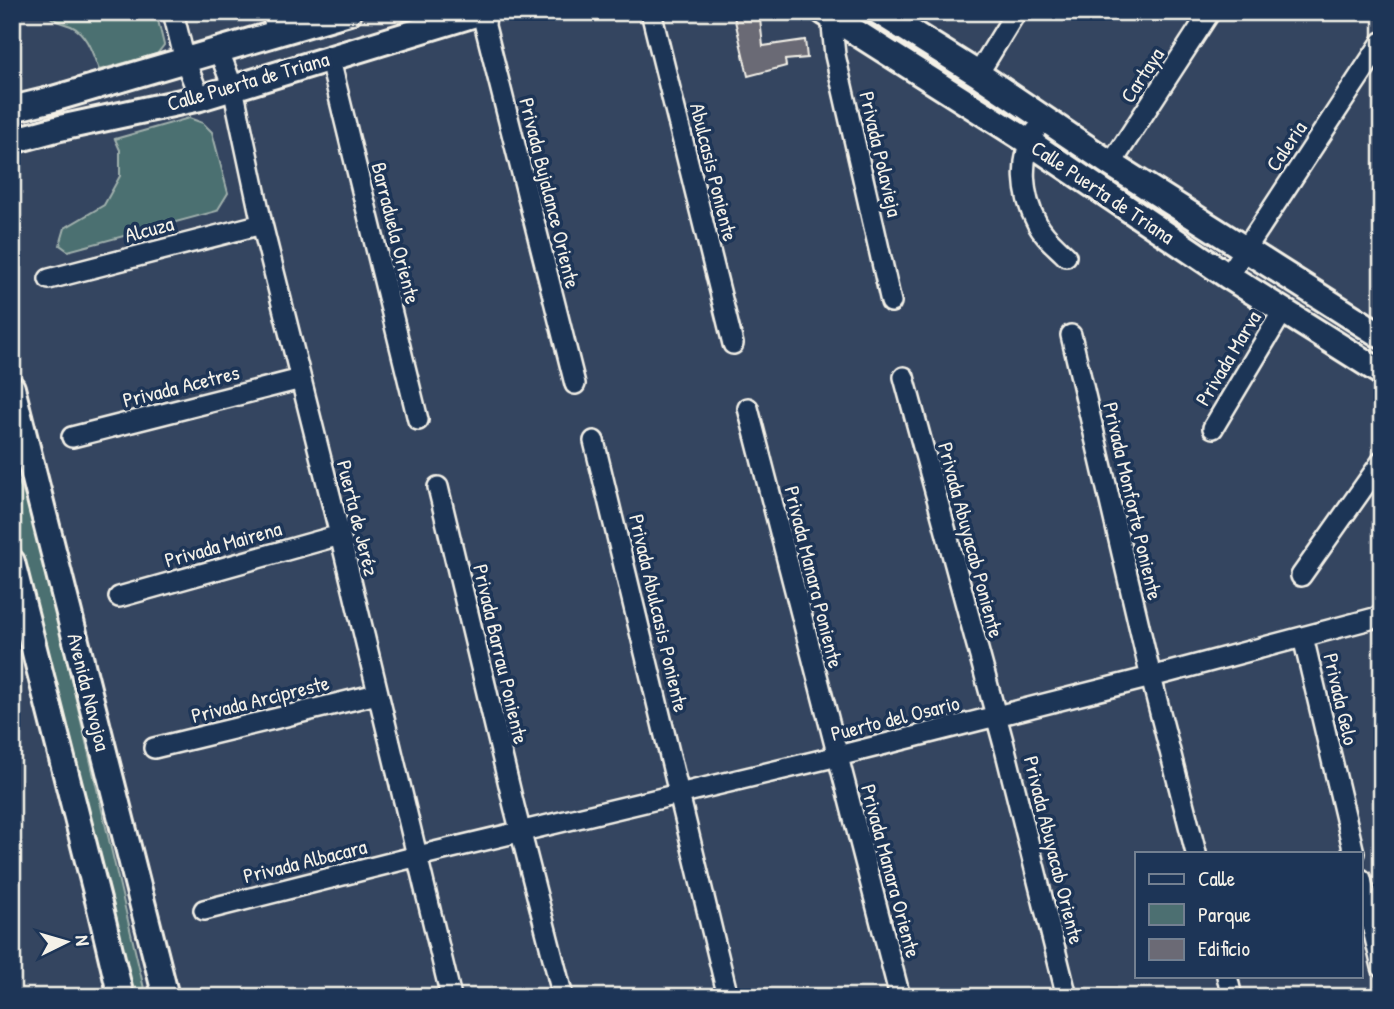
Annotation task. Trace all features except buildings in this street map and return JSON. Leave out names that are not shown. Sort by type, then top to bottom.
[{"type":"street","points":[[173,12],[186,61],[200,98]]},
{"type":"street","name":"Calle Puerta de Triana","points":[[12,109],[219,51],[274,23],[349,12]]},
{"type":"street","name":"Calle Puerta de Triana","points":[[12,141],[200,98],[448,17],[484,12]]},
{"type":"street","name":"Privada Bujalance Oriente","points":[[484,12],[485,26],[575,384]]},
{"type":"street","name":"Abulcasis Poniente","points":[[651,12],[733,344]]},
{"type":"street","name":"Calle Puerta de Triana","points":[[879,12],[1382,339]]},
{"type":"street","points":[[978,74],[1016,12]]},
{"type":"street","name":"Cartaya","points":[[1111,164],[1210,12]]},
{"type":"street","name":"Calle Puerta de Triana","points":[[829,13],[1029,142],[1228,276],[1375,368]]},
{"type":"street","name":"Privada Polavieja","points":[[829,13],[835,55],[891,302]]},
{"type":"street","name":"Caleria","points":[[1228,276],[1382,42]]},
{"type":"street","name":"Puerta de Jeréz","points":[[219,51],[233,88],[262,223],[451,997]]},
{"type":"street","name":"Barraduela Oriente","points":[[334,56],[332,68],[418,420]]},
{"type":"street","points":[[53,99],[60,128]]},
{"type":"street","points":[[1043,118],[1029,142],[1025,156],[1026,188],[1037,223],[1066,256]]},
{"type":"street","name":"Alcuza","points":[[49,279],[262,223]]},
{"type":"street","name":"Privada Marva","points":[[1213,428],[1283,311]]},
{"type":"street","name":"Privada Monforte Poniente","points":[[1070,335],[1151,677],[1196,852]]},
{"type":"street","points":[[1375,368],[1382,339]]},
{"type":"street","name":"Privada Abuyacab Poniente","points":[[904,377],[996,715]]},
{"type":"street","name":"Privada Acetres","points":[[72,437],[301,379]]},
{"type":"street","name":"Avenida Navojoa","points":[[12,388],[166,997]]},
{"type":"street","name":"Privada Manara Poniente","points":[[748,408],[838,756]]},
{"type":"street","name":"Privada Abulcasis Poniente","points":[[594,442],[728,997]]},
{"type":"street","points":[[1301,576],[1382,461]]},
{"type":"street","name":"Privada Barrau Poniente","points":[[438,487],[563,997]]},
{"type":"street","name":"Privada Mairena","points":[[119,597],[340,535]]},
{"type":"street","name":"Avenida Navojoa","points":[[12,562],[121,997]]},
{"type":"street","name":"Puerto del Osario","points":[[418,856],[838,756],[1382,616]]},
{"type":"street","name":"Privada Gelo","points":[[1303,637],[1354,852]]},
{"type":"street","name":"Privada Arcipreste","points":[[153,748],[377,694]]},
{"type":"street","name":"Privada Abuyacab Oriente","points":[[996,715],[1067,997]]},
{"type":"street","name":"Privada Manara Oriente","points":[[838,756],[900,997]]},
{"type":"street","name":"Privada Albacara","points":[[205,910],[418,856]]},
{"type":"street","points":[[1362,883],[1382,967]]},
{"type":"street","points":[[1227,978],[1232,997]]},
{"type":"green space","points":[[45,12],[156,12],[164,45],[157,54],[99,70],[89,45],[77,29],[55,20]]},
{"type":"green space","points":[[189,118],[203,123],[212,132],[228,193],[217,211],[68,251],[60,245],[65,228],[104,205],[120,176],[120,150],[115,139]]},
{"type":"green space","points":[[12,465],[33,517],[146,997],[135,997],[12,515]]}]
